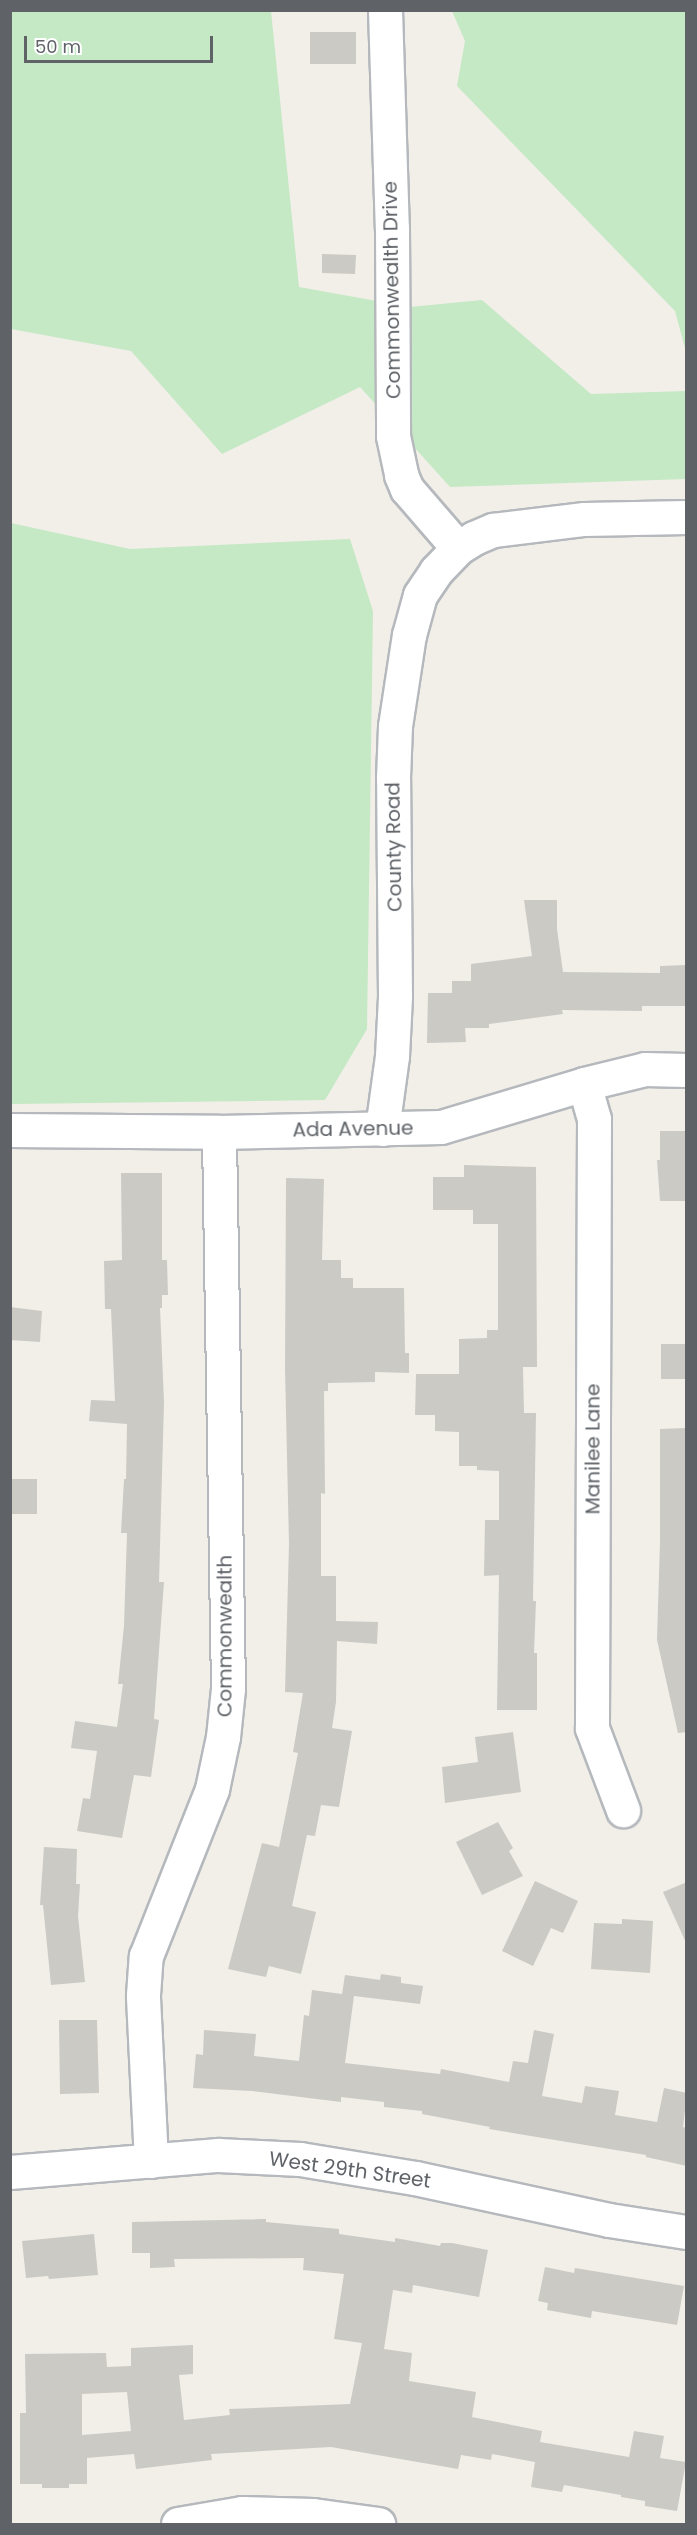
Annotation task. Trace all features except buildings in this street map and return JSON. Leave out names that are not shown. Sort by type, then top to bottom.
[{"type":"street","name":"Commonwealth Drive","points":[[385,10],[392,228],[393,436],[401,475],[407,489],[458,548]]},
{"type":"street","name":"County Road","points":[[382,1130],[395,1006],[393,778],[395,726],[415,611],[426,583],[458,548],[493,530],[584,519],[687,517]]},
{"type":"street","name":"Ada Avenue","points":[[10,1130],[219,1132],[441,1127],[584,1084],[645,1069],[687,1070]]},
{"type":"street","name":"Manilee Lane","points":[[584,1084],[594,1119],[592,1728],[623,1810]]},
{"type":"street","name":"Commonwealth","points":[[151,2161],[143,1995],[146,1956],[212,1789],[223,1737],[228,1689],[219,1132]]},
{"type":"street","name":"West 29th Street","points":[[10,2172],[68,2165],[218,2155],[300,2159],[415,2178],[609,2220],[687,2232]]},
{"type":"street","points":[[178,2524],[242,2513],[313,2515],[378,2524]]},
{"type":"green space","points":[[10,11],[271,11],[299,287],[410,307],[482,300],[591,394],[686,391],[686,479],[450,487],[360,387],[222,454],[131,351],[11,329]]},
{"type":"green space","points":[[452,11],[686,11],[686,352],[675,311],[457,86],[465,41]]},
{"type":"green space","points":[[11,523],[130,549],[350,539],[373,611],[367,1029],[325,1100],[11,1104]]}]
